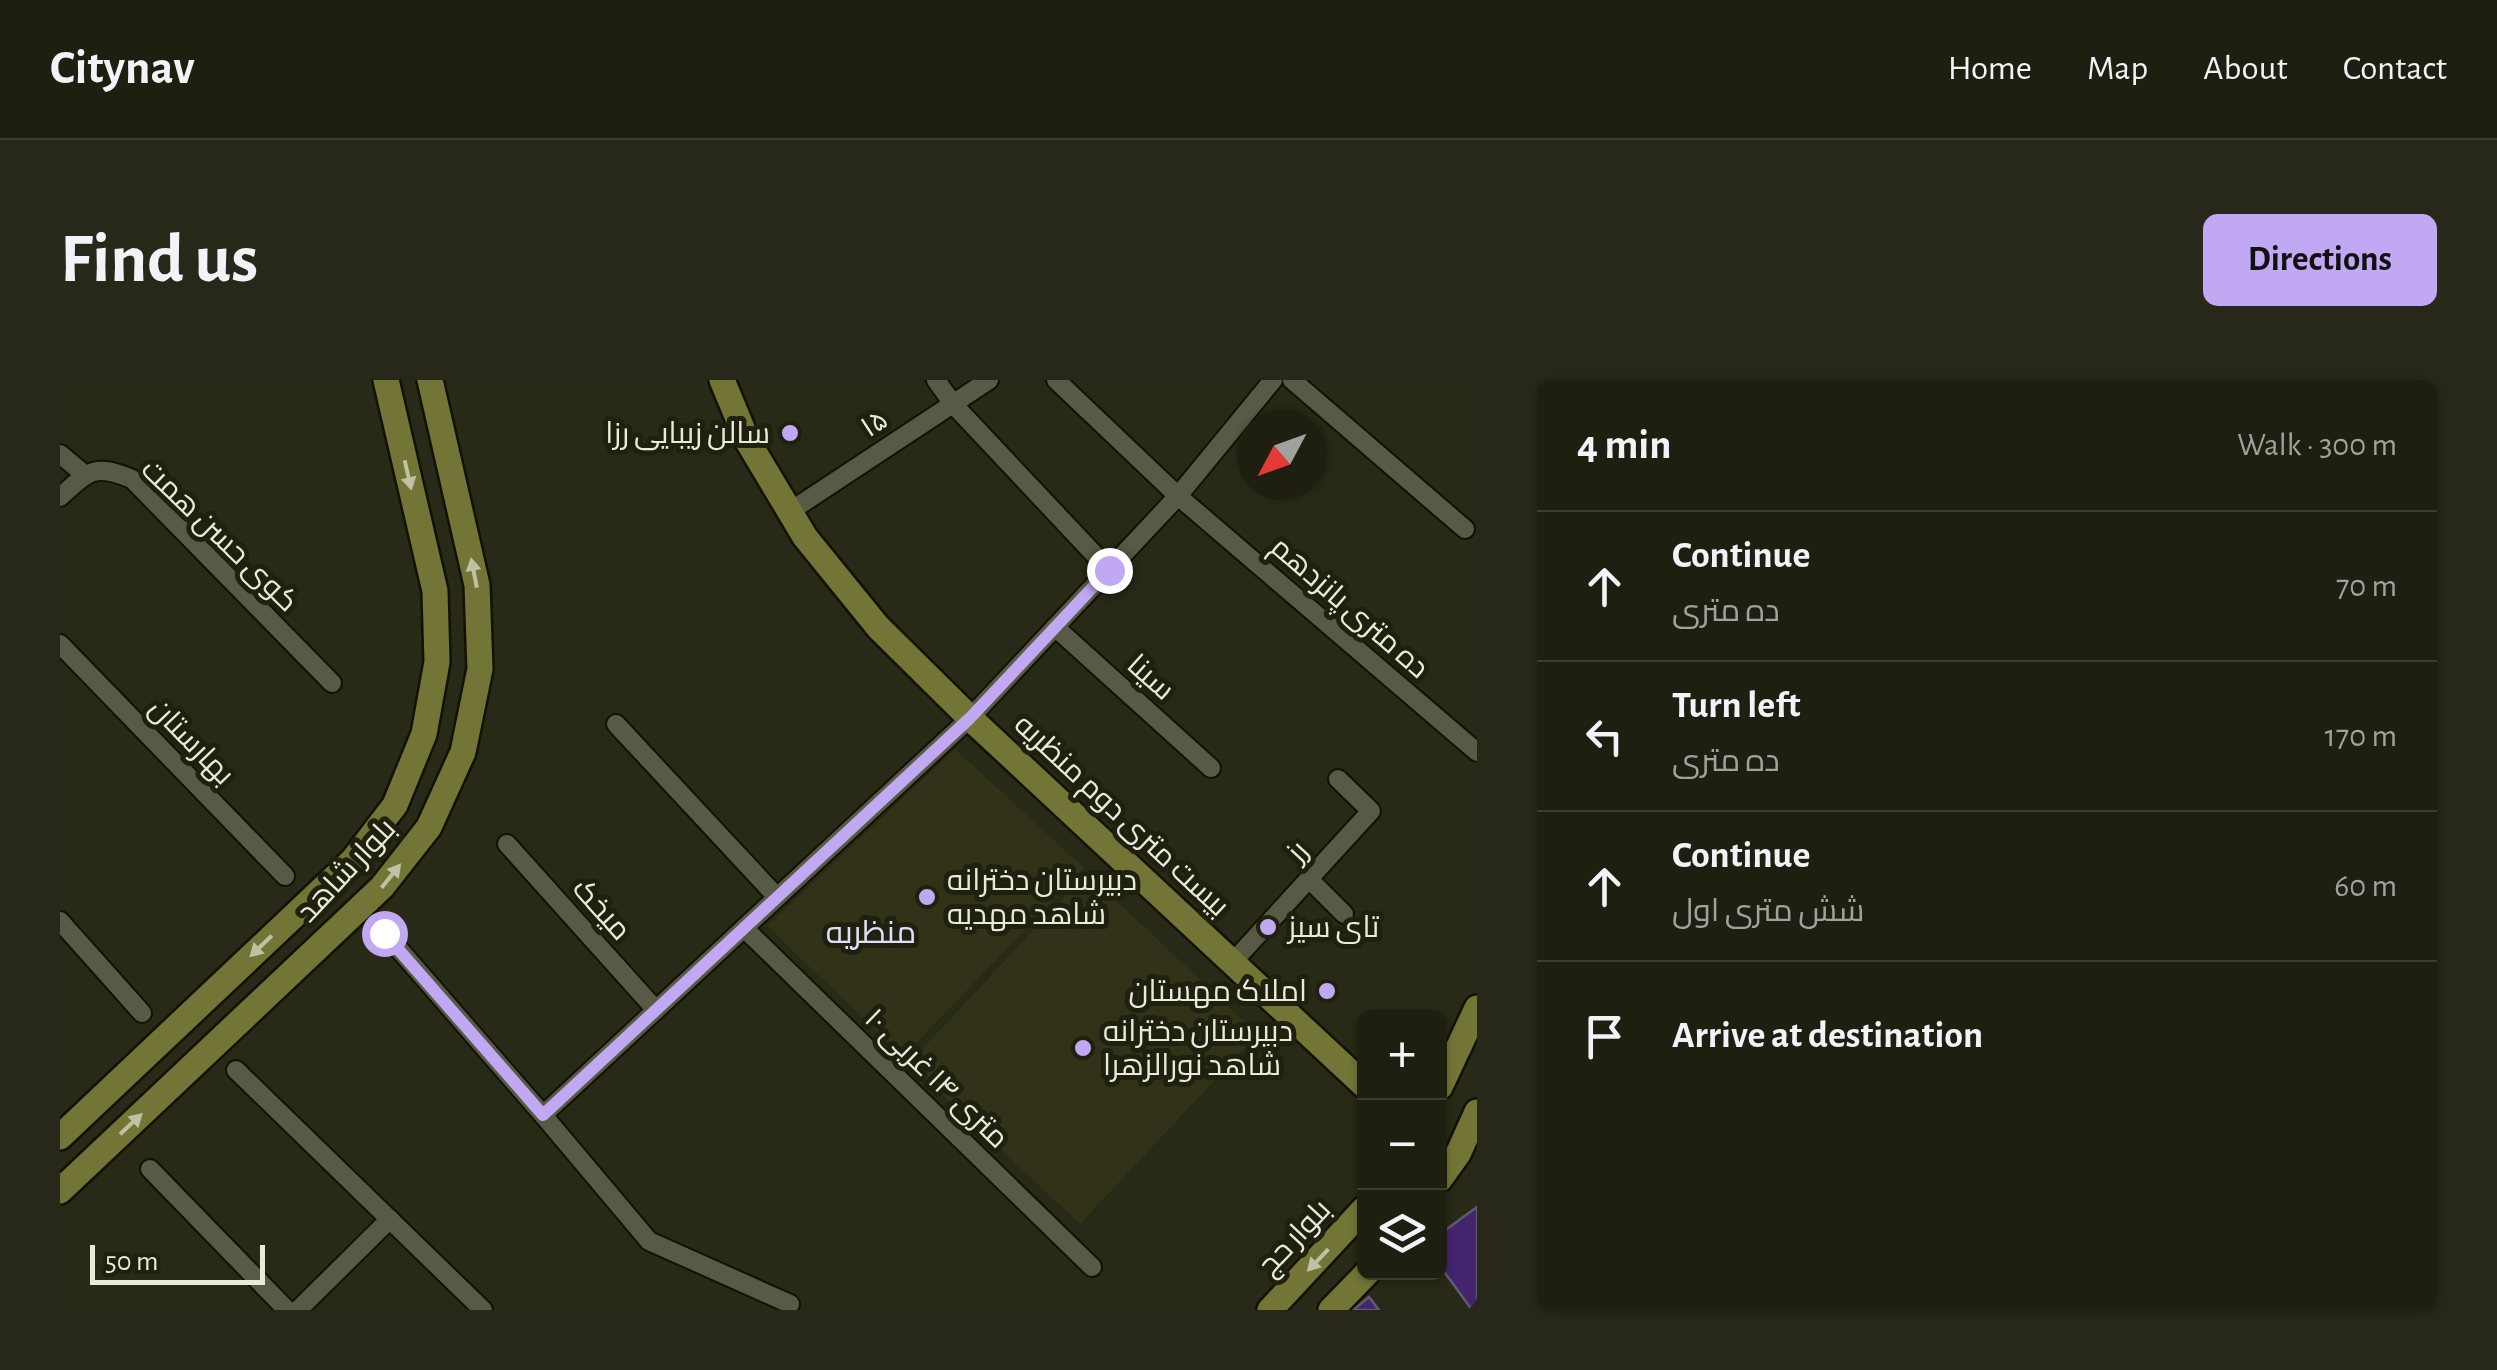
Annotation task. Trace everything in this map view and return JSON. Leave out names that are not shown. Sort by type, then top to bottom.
[{"type":"main road","name":"بلوار شاهد","points":[[60,1137],[353,860],[395,805],[424,734],[437,662],[435,591],[386,380]]},
{"type":"main road","name":"بلوار شاهد","points":[[60,1191],[362,907],[429,827],[463,752],[480,669],[477,584],[430,380]]},
{"type":"main road","name":"بیست متری دوم منظریه","points":[[722,380],[747,440],[805,537],[878,627],[970,718],[1357,1078]]},
{"type":"main road","points":[[335,876],[362,907]]},
{"type":"main road","points":[[1447,1072],[1477,1008]]},
{"type":"main road","points":[[1447,1169],[1477,1112]]},
{"type":"main road","name":"بلوار حج","points":[[1270,1310],[1357,1217]]},
{"type":"main road","points":[[1331,1310],[1360,1280]]},
{"type":"street","points":[[936,380],[953,404],[1109,570]]},
{"type":"street","name":"۱۵","points":[[790,512],[988,380]]},
{"type":"street","name":"ده متری پانزدهم","points":[[1056,380],[1178,496],[1477,752]]},
{"type":"street","points":[[543,1115],[970,718],[1178,496],[1273,380]]},
{"type":"street","points":[[1292,380],[1465,529]]},
{"type":"street","points":[[60,454],[85,475],[60,497]]},
{"type":"street","name":"کوی حسن همت","points":[[85,475],[107,469],[132,479],[332,683]]},
{"type":"street","name":"سینا","points":[[1055,627],[1210,768]]},
{"type":"street","name":"بهارستان","points":[[60,644],[285,876]]},
{"type":"street","points":[[616,724],[777,897]]},
{"type":"street","name":"رز","points":[[1232,962],[1371,811],[1338,779]]},
{"type":"street","name":"میخک","points":[[507,844],[656,1010]]},
{"type":"street","points":[[1309,879],[1344,914]]},
{"type":"street","points":[[60,921],[142,1013]]},
{"type":"street","name":"۱۰ متری ۱۴ غربی","points":[[744,928],[1092,1267]]},
{"type":"street","points":[[384,933],[649,1241],[790,1304]]},
{"type":"street","points":[[236,1070],[483,1310]]},
{"type":"street","points":[[150,1170],[288,1310]]},
{"type":"street","points":[[298,1310],[390,1219]]},
{"type":"shaded area","name":"دبیرستان دخترانه شاهد مهدیه","points":[[955,749],[1084,868],[903,1057],[767,926]]},
{"type":"shaded area","name":"دبیرستان دخترانه شاهد نورالزهرا","points":[[1087,873],[1258,1034],[1080,1224],[909,1063]]},
{"type":"building","points":[[1477,1207],[1477,1310],[1472,1310],[1447,1276],[1447,1229]]},
{"type":"building","points":[[1369,1297],[1379,1310],[1353,1310]]},
{"type":"place","name":"سالن زیبایی رزا","points":[[790,433]]},
{"type":"place","name":"دبیرستان دخترانه شاهد مهدیه","points":[[927,897]]},
{"type":"place","name":"تای سیز","points":[[1268,927]]},
{"type":"place","name":"املاک مهستان","points":[[1327,991]]},
{"type":"place","name":"دبیرستان دخترانه شاهد نورالزهرا","points":[[1083,1048]]},
{"type":"district","name":"منظریه","points":[[871,932]]},
{"type":"route","points":[[384,933],[543,1115],[970,718],[1109,570]]}]
